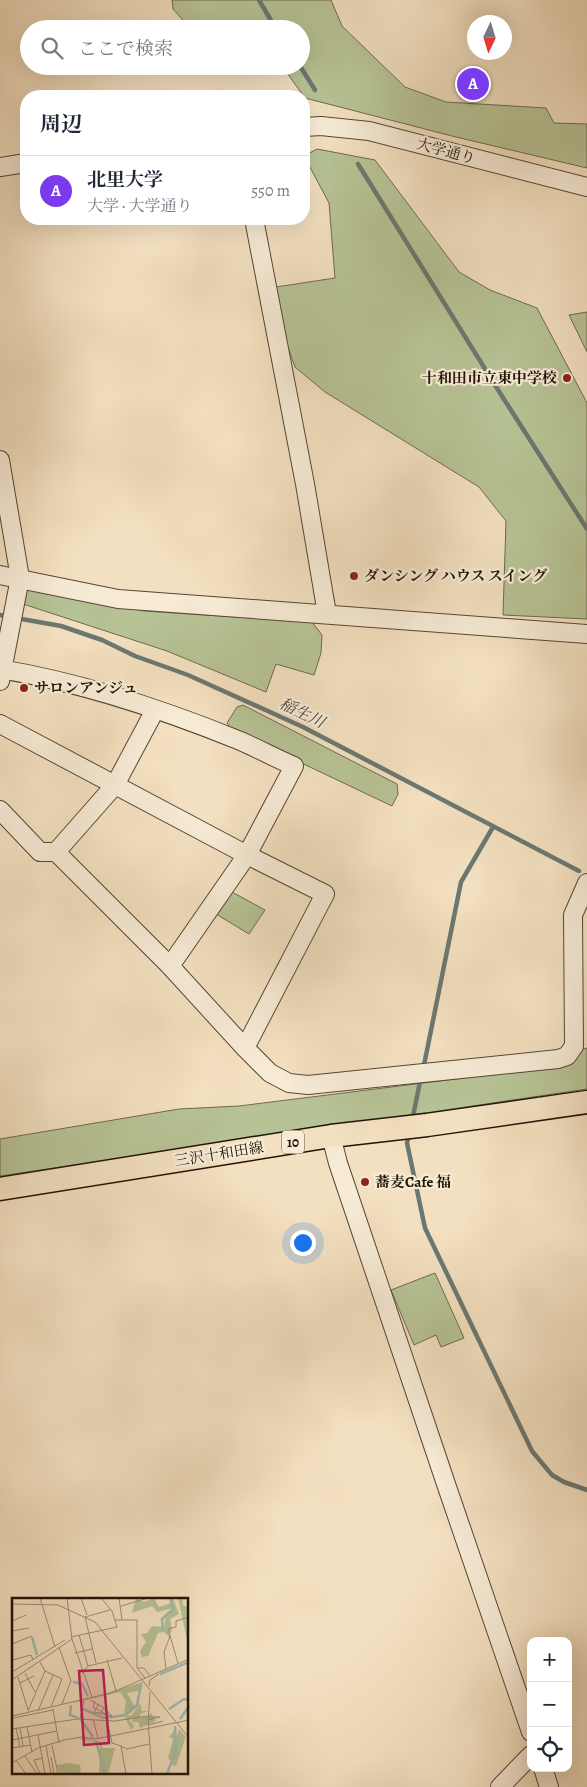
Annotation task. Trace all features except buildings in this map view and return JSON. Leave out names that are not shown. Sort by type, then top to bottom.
[{"type":"main road","name":"三沢十和田線","points":[[0,1190],[331,1136],[427,1126],[587,1102]]},
{"type":"street","name":"大学通り","points":[[310,127],[370,131],[587,187]]},
{"type":"street","points":[[0,167],[20,164]]},
{"type":"street","points":[[255,225],[305,484],[327,614]]},
{"type":"street","points":[[0,460],[20,578],[1,673],[78,686],[155,710],[239,740],[294,766],[247,855],[170,966]]},
{"type":"street","points":[[0,575],[118,599],[587,634]]},
{"type":"street","points":[[56,852],[115,785],[155,710]]},
{"type":"street","points":[[0,724],[247,855],[325,894],[245,1048]]},
{"type":"street","points":[[0,810],[40,852],[56,852],[170,966],[245,1048],[270,1072],[288,1083],[308,1085],[558,1059],[567,1056],[574,1046],[573,915],[587,883]]},
{"type":"street","points":[[331,1136],[338,1163],[436,1456],[529,1727]]},
{"type":"street","points":[[500,1787],[527,1759]]},
{"type":"street","points":[[544,1772],[549,1787]]},
{"type":"green space","points":[[172,0],[331,0],[342,26],[405,87],[446,102],[546,108],[554,123],[587,124],[587,168],[310,99],[310,90],[299,90],[288,75],[310,75],[310,20],[183,20],[173,9]]},
{"type":"green space","points":[[317,149],[375,160],[459,272],[490,290],[537,308],[587,403],[587,619],[503,615],[506,521],[479,487],[325,392],[295,367],[286,342],[276,287],[335,278],[329,203],[310,167],[310,153]]},
{"type":"green space","points":[[587,312],[587,352],[569,315]]},
{"type":"green space","points":[[27,586],[144,611],[312,622],[322,635],[321,653],[314,675],[276,664],[266,692],[167,651],[23,604]]},
{"type":"green space","points":[[243,705],[397,784],[398,794],[392,806],[232,730],[227,723],[237,707]]},
{"type":"green space","points":[[232,892],[265,910],[249,934],[216,914]]},
{"type":"green space","points":[[587,1048],[587,1089],[0,1176],[0,1139],[179,1109],[239,1106],[568,1065],[583,1049]]},
{"type":"green space","points":[[435,1273],[464,1338],[441,1347],[436,1335],[414,1345],[391,1290]]},
{"type":"waterway","points":[[259,0],[271,20]]},
{"type":"waterway","points":[[306,75],[315,90]]},
{"type":"waterway","points":[[358,164],[587,529]]},
{"type":"waterway","name":"稲生川","points":[[0,615],[9,617]]},
{"type":"waterway","name":"稲生川","points":[[16,618],[61,626],[102,640],[135,656],[188,675],[303,727],[579,871]]},
{"type":"waterway","points":[[423,1070],[461,882],[493,827]]},
{"type":"waterway","points":[[412,1121],[421,1077]]},
{"type":"waterway","points":[[409,1134],[407,1143],[425,1228],[532,1451],[552,1475],[564,1482],[587,1490]]},
{"type":"place","name":"北里大学","points":[[473,84]]},
{"type":"place","name":"十和田市立東中学校","points":[[567,378]]},
{"type":"place","name":"ダンシング ハウス スイング","points":[[354,576]]},
{"type":"place","name":"サロンアンジュ","points":[[24,688]]},
{"type":"place","name":"蕎麦Cafe 福","points":[[365,1182]]}]
